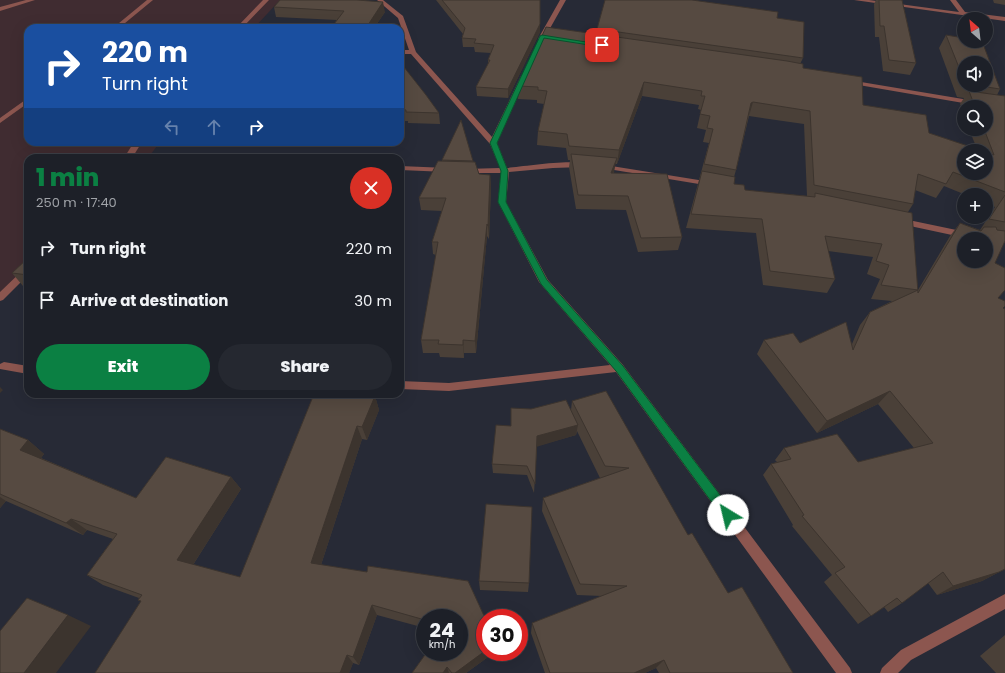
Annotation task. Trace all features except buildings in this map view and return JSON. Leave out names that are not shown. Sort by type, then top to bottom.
[{"type":"street","points":[[0,9],[32,0]]},
{"type":"street","points":[[121,24],[150,0]]},
{"type":"street","points":[[243,24],[266,0]]},
{"type":"street","points":[[380,0],[401,18],[403,24]]},
{"type":"street","points":[[539,44],[563,0]]},
{"type":"street","points":[[857,0],[957,13]]},
{"type":"street","points":[[953,0],[962,12]]},
{"type":"street","points":[[993,18],[1005,19]]},
{"type":"street","points":[[404,26],[413,52],[493,143],[505,171],[502,202],[544,282],[619,368],[845,673]]},
{"type":"street","points":[[542,36],[550,38]]},
{"type":"street","points":[[404,52],[413,52]]},
{"type":"street","points":[[493,143],[526,72]]},
{"type":"street","points":[[844,82],[957,101]]},
{"type":"street","points":[[0,121],[24,103]]},
{"type":"street","points":[[404,168],[505,171],[558,164],[611,167],[716,185]]},
{"type":"street","points":[[887,219],[957,233]]},
{"type":"street","points":[[0,298],[24,274]]},
{"type":"street","points":[[4,366],[24,369]]},
{"type":"street","points":[[404,386],[449,387],[619,368]]},
{"type":"street","points":[[887,673],[906,655],[1005,601]]},
{"type":"shaded area","points":[[0,0],[280,0],[258,24],[24,24],[24,146],[157,146],[151,154],[24,154],[24,277],[0,296]]},
{"type":"route","points":[[602,45],[542,36],[493,143],[505,171],[502,202],[544,282],[619,368],[728,515]]}]
